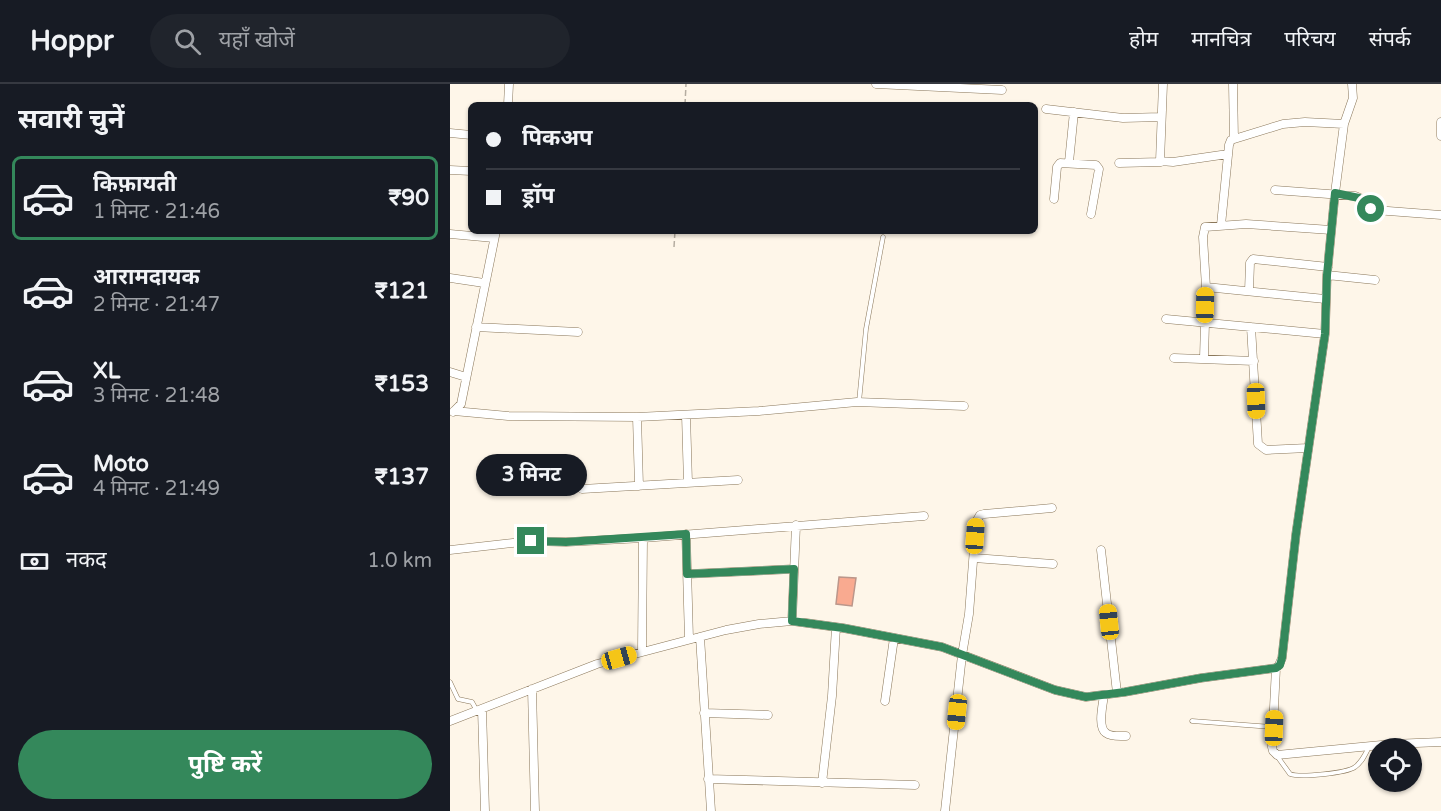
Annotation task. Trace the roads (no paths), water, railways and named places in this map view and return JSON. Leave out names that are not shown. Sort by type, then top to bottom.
[{"type":"street","points":[[508,102],[509,84]]},
{"type":"street","points":[[876,84],[1002,90]]},
{"type":"street","points":[[1161,162],[1159,159],[1163,84]]},
{"type":"street","points":[[1233,84],[1234,139]]},
{"type":"street","points":[[450,721],[597,664],[689,639],[759,624],[792,621],[942,647],[1055,690],[1086,697],[1276,668],[1280,665],[1282,658],[1308,448],[1325,334],[1325,299],[1331,230],[1344,124],[1353,98],[1352,84]]},
{"type":"street","points":[[1046,109],[1124,118],[1161,117]]},
{"type":"street","points":[[1069,162],[1074,112]]},
{"type":"street","points":[[1441,122],[1441,136]]},
{"type":"street","points":[[1221,225],[1230,142],[1272,126],[1292,123],[1344,124]]},
{"type":"street","points":[[450,134],[468,135]]},
{"type":"street","points":[[1119,163],[1173,162],[1228,154]]},
{"type":"street","points":[[1054,199],[1058,164],[1069,162],[1098,166],[1091,214]]},
{"type":"street","points":[[450,170],[468,171]]},
{"type":"street","points":[[1275,190],[1335,193],[1359,198],[1375,210],[1441,215]]},
{"type":"street","points":[[1204,358],[1206,287],[1203,229],[1221,225],[1246,224],[1331,230]]},
{"type":"street","points":[[450,234],[495,235],[461,404],[452,412]]},
{"type":"street","points":[[1249,291],[1250,263],[1253,259],[1375,280]]},
{"type":"street","points":[[450,278],[484,283]]},
{"type":"street","points":[[1206,287],[1325,299]]},
{"type":"street","points":[[1166,319],[1325,334]]},
{"type":"street","points":[[476,327],[578,332]]},
{"type":"street","points":[[1251,327],[1258,444],[1266,450],[1308,448]]},
{"type":"street","points":[[1174,358],[1254,361]]},
{"type":"street","points":[[450,372],[466,377]]},
{"type":"street","points":[[452,412],[508,416],[637,417],[859,402],[964,406]]},
{"type":"street","points":[[686,415],[688,483]]},
{"type":"street","points":[[637,417],[639,486]]},
{"type":"street","points":[[582,489],[738,480]]},
{"type":"street","points":[[945,811],[962,655],[969,614],[976,522],[980,515],[1052,508]]},
{"type":"street","points":[[450,550],[531,541],[566,542],[643,538],[924,516]]},
{"type":"street","points":[[792,621],[796,525]]},
{"type":"street","points":[[686,534],[689,639]]},
{"type":"street","points":[[642,651],[643,538]]},
{"type":"street","points":[[1101,550],[1117,693]]},
{"type":"street","points":[[974,558],[1053,564]]},
{"type":"street","points":[[687,574],[794,569]]},
{"type":"street","points":[[822,783],[832,696],[836,627]]},
{"type":"street","points":[[700,637],[711,811]]},
{"type":"street","points":[[885,700],[894,638]]},
{"type":"street","points":[[1276,668],[1273,752],[1277,755],[1368,746]]},
{"type":"street","points":[[532,689],[535,811]]},
{"type":"street","points":[[1104,695],[1103,730],[1108,735],[1126,736]]},
{"type":"street","points":[[479,710],[485,811]]},
{"type":"street","points":[[704,713],[768,715]]},
{"type":"street","points":[[1422,743],[1441,742]]},
{"type":"street","points":[[708,779],[915,785]]},
{"type":"lane","points":[[859,402],[866,329],[883,237]]},
{"type":"lane","points":[[450,682],[458,699],[472,702],[479,710]]},
{"type":"lane","points":[[1192,720],[1274,728]]},
{"type":"lane","points":[[1277,755],[1290,774],[1301,776],[1350,770],[1359,763],[1368,748]]}]
